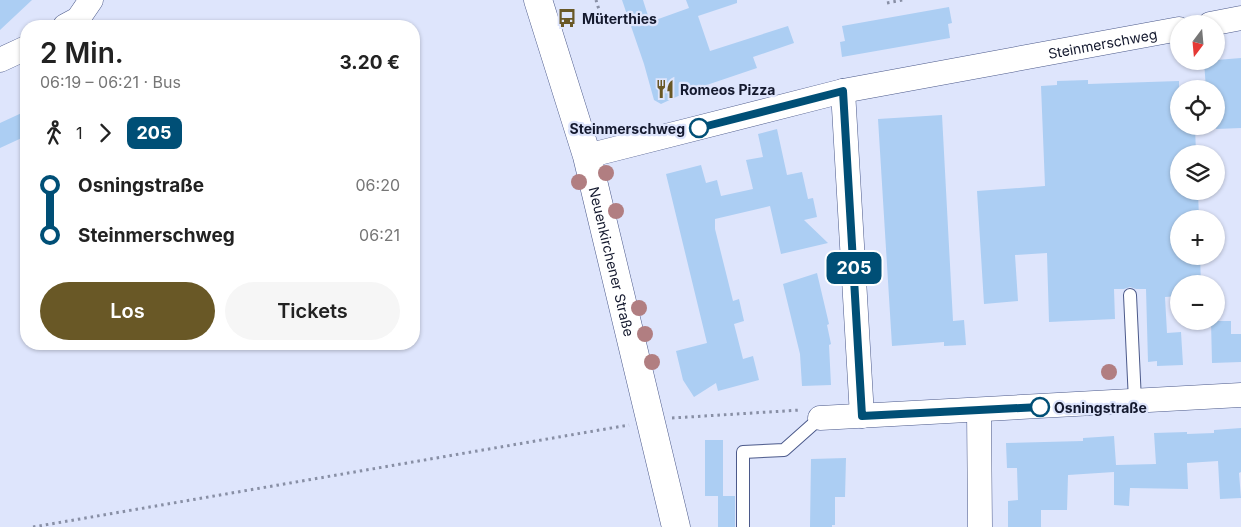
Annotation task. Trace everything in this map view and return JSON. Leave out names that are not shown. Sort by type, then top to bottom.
[{"type":"main road","name":"Neuenkirchener Straße","points":[[538,0],[587,156],[676,527]]},
{"type":"street","points":[[76,20],[91,0]]},
{"type":"street","points":[[1225,21],[1241,18]]},
{"type":"street","name":"Steinmerschweg","points":[[587,156],[843,91],[1170,31]]},
{"type":"street","points":[[0,60],[20,51]]},
{"type":"street","points":[[843,91],[862,416]]},
{"type":"street","points":[[820,418],[979,411],[1241,395]]},
{"type":"street","points":[[979,411],[980,527]]},
{"type":"lane","points":[[1130,295],[1134,401]]},
{"type":"lane","points":[[743,527],[743,452],[784,450],[820,418]]},
{"type":"path","points":[[593,17],[600,13],[596,0]]},
{"type":"path","points":[[887,3],[903,0]]},
{"type":"path","points":[[33,527],[674,418],[810,410],[820,418]]},
{"type":"building","points":[[0,0],[32,0],[0,30]]},
{"type":"building","points":[[622,0],[643,0],[650,22],[689,8],[686,0],[737,0],[737,3],[698,16],[710,51],[788,26],[794,43],[753,57],[757,68],[689,91],[661,104],[654,100]]},
{"type":"building","points":[[949,7],[952,23],[948,24],[950,38],[842,57],[840,42],[845,41],[842,26]]},
{"type":"building","points":[[1241,58],[1241,128],[1225,129],[1225,80],[1205,80],[1205,70],[1225,70],[1225,59]]},
{"type":"building","points":[[1088,80],[1088,84],[1170,81],[1170,135],[1195,135],[1196,145],[1170,145],[1170,200],[1198,200],[1199,210],[1170,210],[1170,265],[1200,265],[1201,275],[1170,275],[1170,297],[1165,297],[1167,333],[1181,332],[1183,365],[1157,366],[1157,361],[1148,362],[1146,289],[1130,287],[1114,289],[1115,319],[1049,322],[1047,253],[1015,255],[1018,301],[984,304],[977,191],[1045,186],[1041,86],[1057,85],[1057,81]]},
{"type":"building","points":[[20,114],[20,139],[0,148],[0,123]]},
{"type":"building","points":[[942,115],[953,321],[964,320],[966,345],[944,346],[944,342],[892,346],[878,119]]},
{"type":"building","points":[[777,129],[787,175],[802,172],[808,199],[813,198],[817,217],[804,220],[828,243],[781,254],[770,206],[715,219],[715,229],[733,301],[739,299],[744,321],[734,324],[743,359],[753,356],[759,380],[718,391],[716,383],[694,397],[683,380],[676,351],[707,343],[666,174],[701,165],[706,183],[717,180],[721,196],[753,189],[746,160],[763,157],[758,134]]},
{"type":"building","points":[[817,273],[829,324],[827,325],[831,344],[829,345],[831,385],[802,386],[800,354],[783,284]]},
{"type":"building","points":[[1225,321],[1231,321],[1231,334],[1241,334],[1241,362],[1212,363],[1211,330],[1225,330]]},
{"type":"building","points":[[1241,428],[1241,472],[1239,473],[1241,498],[1220,499],[1218,461],[1187,463],[1188,489],[1130,488],[1129,506],[1114,505],[1114,472],[1068,475],[1067,510],[1041,510],[1041,527],[1008,527],[1008,501],[1018,500],[1017,468],[1007,468],[1006,443],[1083,441],[1083,438],[1114,436],[1116,465],[1156,464],[1154,433],[1214,433],[1214,430]]},
{"type":"building","points":[[705,440],[723,440],[723,496],[735,496],[735,527],[718,527],[718,496],[705,496]]},
{"type":"building","points":[[846,458],[845,497],[835,497],[835,525],[832,525],[832,527],[810,527],[811,459]]},
{"type":"bus line","name":"205","points":[[699,128],[843,91],[862,416],[1040,407]]},
{"type":"place","name":"Müterthies","points":[[567,18]]},
{"type":"place","name":"Romeos Pizza","points":[[665,89]]},
{"type":"place","name":"Steinmerschweg","points":[[699,128]]},
{"type":"place","name":"Osningstraße","points":[[1040,407]]}]
